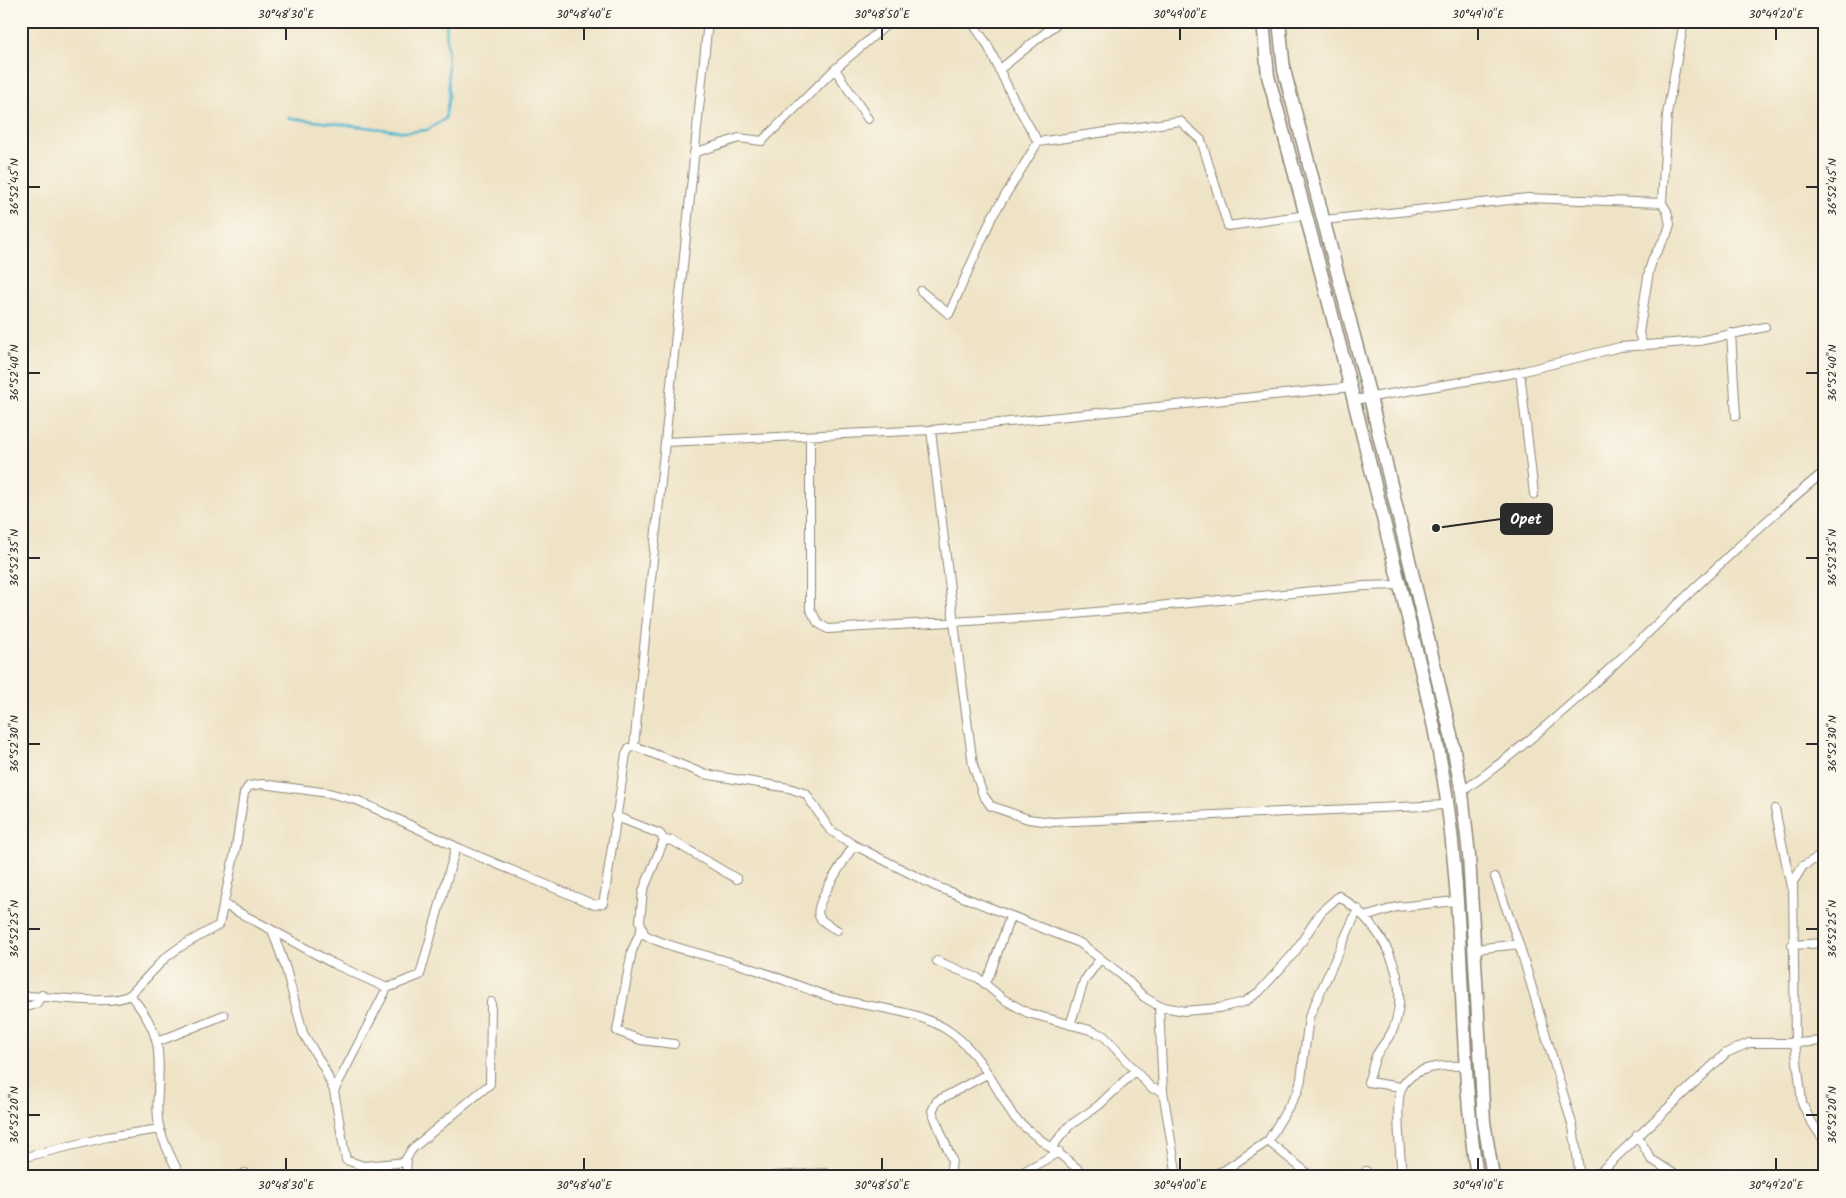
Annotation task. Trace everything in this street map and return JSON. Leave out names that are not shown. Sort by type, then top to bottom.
[{"type":"main road","points":[[1263,21],[1268,76],[1307,215],[1353,394],[1434,734],[1447,805],[1456,901],[1470,1129],[1477,1177]]},
{"type":"main road","points":[[1279,21],[1284,70],[1370,397],[1451,735],[1461,790],[1469,855],[1484,1122],[1493,1177]]},
{"type":"street","points":[[634,746],[708,21]]},
{"type":"street","points":[[694,153],[739,138],[762,141],[835,69],[891,21]]},
{"type":"street","points":[[971,21],[987,44],[1012,98],[1038,142]]},
{"type":"street","points":[[999,70],[1060,21]]},
{"type":"street","points":[[1643,346],[1638,333],[1649,271],[1653,258],[1667,234],[1670,224],[1667,211],[1662,203],[1667,114],[1684,21]]},
{"type":"street","points":[[835,69],[868,119]]},
{"type":"street","points":[[1038,142],[1180,121],[1201,140],[1228,226],[1307,215]]},
{"type":"street","points":[[921,291],[949,314],[992,217],[1038,142]]},
{"type":"street","points":[[1324,220],[1528,198],[1662,203]]},
{"type":"street","points":[[666,442],[931,430],[1353,394],[1370,397],[1520,372],[1620,347],[1699,341],[1765,327]]},
{"type":"street","points":[[1731,333],[1736,416]]},
{"type":"street","points":[[1520,372],[1534,494]]},
{"type":"street","points":[[931,430],[973,765],[983,795],[991,806],[1006,813],[1028,819],[1052,822],[1447,805]]},
{"type":"street","points":[[810,436],[810,609],[818,623],[828,629],[1054,616],[1365,586],[1400,585]]},
{"type":"street","points":[[1461,790],[1467,788],[1520,750],[1769,517],[1825,471]]},
{"type":"street","points":[[21,996],[42,995],[120,1000],[130,995],[165,958],[180,947],[219,925],[236,847],[244,792],[249,786],[262,784],[329,793],[359,801],[456,847],[595,905],[602,903],[605,894],[615,816],[626,754],[629,748],[634,746],[704,774],[789,788],[806,794],[830,830],[854,845],[935,886],[1080,943],[1123,976],[1144,997],[1159,1006],[1184,1011],[1218,1008],[1244,1002],[1259,992],[1295,952],[1321,912],[1340,896],[1358,909],[1383,939],[1395,966],[1398,989],[1397,1014],[1393,1028],[1376,1056],[1368,1082],[1401,1087]]},
{"type":"street","points":[[1775,810],[1791,892],[1795,1043],[1802,1103],[1809,1118],[1825,1142]]},
{"type":"street","points":[[615,816],[660,834],[664,840],[673,841],[737,879]]},
{"type":"street","points":[[664,840],[642,892],[640,909],[642,930],[632,950],[617,1030],[641,1040],[674,1044]]},
{"type":"street","points":[[838,930],[820,919],[818,911],[823,896],[854,845]]},
{"type":"street","points":[[334,1091],[388,988],[420,975],[456,847]]},
{"type":"street","points":[[1791,892],[1796,874],[1803,866],[1825,853]]},
{"type":"street","points":[[1495,877],[1519,944],[1574,1127],[1580,1177]]},
{"type":"street","points":[[1365,917],[1396,907],[1456,901]]},
{"type":"street","points":[[223,904],[334,964],[388,988]]},
{"type":"street","points":[[1207,1177],[1225,1170],[1268,1141],[1298,1091],[1302,1079],[1309,1017],[1358,909]]},
{"type":"street","points":[[985,982],[1010,917]]},
{"type":"street","points":[[272,930],[286,969],[303,1032],[324,1068],[334,1091],[346,1160],[364,1166],[407,1162]]},
{"type":"street","points":[[642,930],[648,936],[743,965],[813,992],[932,1022],[960,1040],[975,1055],[1014,1116],[1086,1177]]},
{"type":"street","points":[[1792,944],[1825,943]]},
{"type":"street","points":[[1475,949],[1519,944]]},
{"type":"street","points":[[1070,1026],[1084,981],[1100,958]]},
{"type":"street","points":[[937,961],[985,982],[1003,999],[1019,1008],[1104,1036],[1112,1042],[1135,1071],[1152,1088],[1162,1091]]},
{"type":"street","points":[[21,1008],[36,1004],[42,995]]},
{"type":"street","points":[[130,995],[144,1012],[157,1042],[160,1053],[158,1100],[160,1130],[181,1177]]},
{"type":"street","points":[[407,1177],[407,1162],[412,1149],[490,1084],[491,1002]]},
{"type":"street","points":[[1159,1006],[1162,1091],[1177,1177]]},
{"type":"street","points":[[157,1042],[224,1015]]},
{"type":"street","points":[[1595,1177],[1732,1049],[1758,1041],[1795,1043],[1825,1041]]},
{"type":"street","points":[[1402,1177],[1398,1100],[1401,1087],[1411,1077],[1426,1069],[1444,1065],[1466,1066]]},
{"type":"street","points":[[1014,1177],[1055,1150],[1069,1126],[1098,1106],[1135,1071]]},
{"type":"street","points":[[950,1177],[952,1160],[932,1111],[933,1106],[937,1100],[987,1074]]},
{"type":"street","points":[[21,1158],[107,1137],[160,1130]]},
{"type":"street","points":[[1638,1135],[1651,1159],[1679,1177]]},
{"type":"street","points":[[1268,1141],[1301,1173],[1312,1177]]},
{"type":"street","points":[[773,1176],[825,1174],[833,1177]]},
{"type":"waterway","points":[[288,118],[407,132],[427,130],[445,119],[449,96],[446,21]]},
{"type":"place","name":"Opet","points":[[1436,528]]}]
